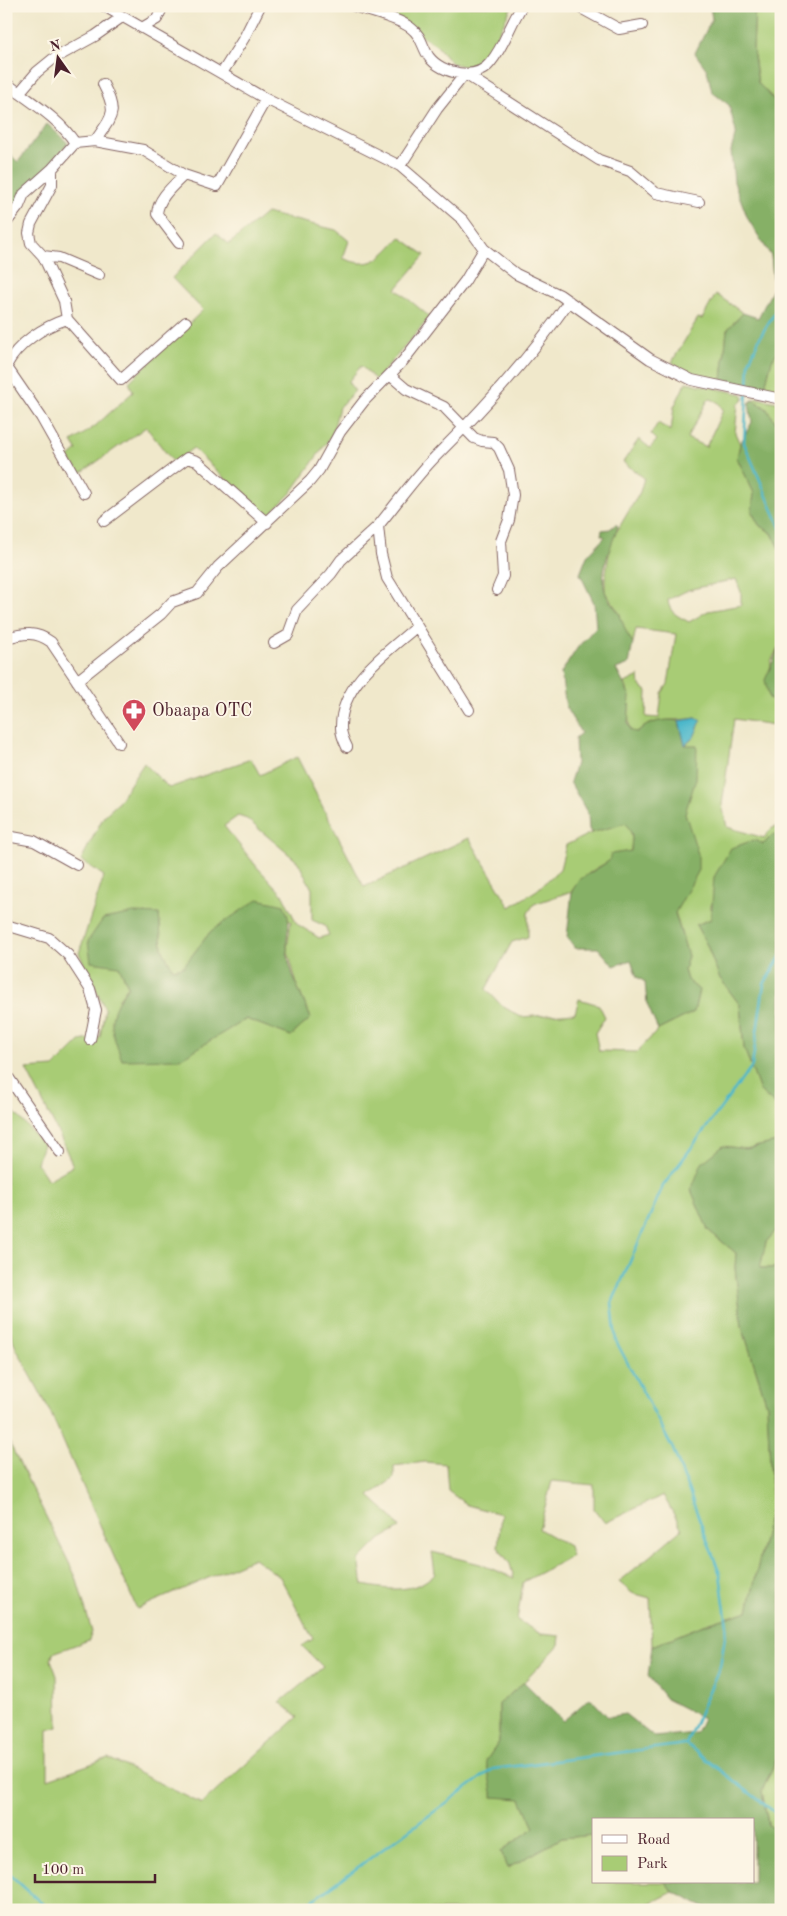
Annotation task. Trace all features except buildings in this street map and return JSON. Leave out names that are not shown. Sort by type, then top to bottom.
[{"type":"street","points":[[104,6],[266,99],[400,166],[463,220],[484,249],[516,274],[569,301],[650,359],[692,380],[781,399]]},
{"type":"street","points":[[142,28],[156,18],[163,6]]},
{"type":"street","points":[[222,73],[244,38],[260,6]]},
{"type":"street","points":[[354,6],[378,10],[411,28],[423,42],[431,59],[454,72],[465,74],[481,71],[490,64],[522,6]]},
{"type":"street","points":[[577,6],[619,29],[642,25]]},
{"type":"street","points":[[19,93],[37,72],[54,59],[95,36],[122,17]]},
{"type":"street","points":[[400,166],[437,110],[465,74]]},
{"type":"street","points":[[465,74],[599,160],[630,171],[656,192],[699,202]]},
{"type":"street","points":[[6,83],[70,134],[75,143]]},
{"type":"street","points":[[95,141],[113,110],[113,103],[103,84]]},
{"type":"street","points":[[6,224],[19,206],[24,194],[52,169],[75,143],[95,141],[143,150],[184,174],[217,186],[266,99]]},
{"type":"street","points":[[52,169],[52,185],[29,233],[31,243],[43,256],[64,301],[67,319],[121,380],[186,322]]},
{"type":"street","points":[[179,243],[156,214],[157,206],[164,196],[184,174]]},
{"type":"street","points":[[77,681],[161,614],[172,602],[197,593],[218,568],[310,481],[319,470],[340,432],[364,402],[391,376],[465,281],[484,249]]},
{"type":"street","points":[[43,256],[59,258],[99,275]]},
{"type":"street","points":[[274,643],[288,635],[297,610],[331,574],[341,560],[378,526],[415,480],[463,429],[549,330],[569,301]]},
{"type":"street","points":[[67,319],[52,324],[25,342],[13,353],[6,366],[40,417],[84,493]]},
{"type":"street","points":[[391,376],[406,389],[444,407],[463,429],[474,438],[497,444],[512,481],[513,495],[509,520],[501,547],[503,576],[497,590]]},
{"type":"street","points":[[104,522],[187,458],[196,461],[267,523]]},
{"type":"street","points":[[378,526],[381,554],[387,578],[469,710]]},
{"type":"street","points":[[347,747],[340,730],[342,712],[352,690],[372,666],[416,627]]},
{"type":"street","points":[[6,638],[20,634],[40,635],[52,642],[119,744]]},
{"type":"street","points":[[6,835],[34,841],[78,865]]},
{"type":"street","points":[[6,925],[49,938],[68,955],[90,989],[96,1010],[90,1040]]},
{"type":"street","points":[[6,1074],[60,1152]]},
{"type":"green space","points":[[386,6],[512,6],[492,47],[469,68],[452,63],[436,45],[383,13]]},
{"type":"green space","points":[[710,6],[755,6],[753,49],[758,83],[781,107],[781,347],[772,360],[764,390],[722,380],[727,330],[743,313],[758,318],[774,287],[771,256],[748,219],[734,182],[731,151],[736,132],[729,105],[712,92],[707,70],[695,53],[712,19]]},
{"type":"green space","points":[[755,6],[781,6],[781,107],[758,83],[753,49]]},
{"type":"green space","points":[[47,124],[68,143],[6,218],[6,151],[18,162]]},
{"type":"green space","points":[[266,213],[336,230],[349,241],[343,258],[353,262],[361,263],[375,260],[387,251],[400,237],[425,255],[396,289],[430,317],[376,380],[361,366],[348,382],[355,391],[339,407],[332,435],[291,493],[266,518],[193,448],[174,463],[146,427],[81,473],[68,458],[77,450],[72,442],[94,427],[133,392],[129,382],[203,310],[172,278],[216,233],[229,244]]},
{"type":"green space","points":[[716,294],[743,313],[727,330],[722,380],[687,372],[672,362],[698,318],[702,319]]},
{"type":"green space","points":[[781,347],[781,394],[764,390],[772,359]]},
{"type":"green space","points":[[686,382],[742,394],[744,399],[738,404],[735,433],[740,444],[737,458],[754,493],[752,512],[759,525],[772,533],[781,553],[781,643],[771,661],[769,698],[778,706],[781,726],[734,719],[722,805],[727,827],[764,838],[775,827],[781,827],[781,833],[772,835],[711,905],[711,919],[696,925],[707,945],[719,977],[740,1005],[744,1048],[760,1091],[781,1110],[781,1132],[777,1142],[746,1149],[723,1146],[708,1230],[736,1253],[735,1268],[742,1326],[767,1405],[772,1503],[748,1611],[701,1626],[652,1646],[650,1598],[632,1593],[619,1582],[682,1529],[663,1495],[605,1523],[594,1509],[594,1485],[552,1481],[539,1529],[569,1546],[572,1556],[523,1582],[517,1620],[541,1634],[560,1636],[559,1645],[524,1682],[499,1704],[499,1742],[486,1761],[521,1799],[534,1828],[501,1851],[508,1868],[562,1838],[592,1835],[592,1884],[667,1884],[673,1892],[637,1910],[6,1910],[6,1436],[76,1577],[92,1632],[89,1640],[53,1653],[51,1660],[57,1676],[58,1727],[48,1730],[48,1779],[108,1758],[202,1804],[298,1717],[280,1702],[323,1667],[302,1646],[313,1639],[280,1577],[254,1558],[137,1609],[49,1409],[16,1348],[6,1319],[6,1103],[43,1144],[37,1163],[48,1180],[73,1166],[26,1069],[54,1067],[80,1041],[100,1037],[105,1009],[79,953],[104,876],[81,860],[104,816],[117,804],[144,763],[169,788],[251,759],[260,775],[297,757],[364,887],[469,838],[510,907],[537,890],[560,869],[566,845],[591,833],[626,822],[632,835],[631,851],[590,872],[572,891],[534,904],[528,913],[528,937],[512,942],[486,989],[502,1006],[521,1017],[575,1013],[579,999],[599,1005],[605,1017],[595,1033],[599,1051],[637,1052],[658,1030],[694,1012],[699,990],[687,980],[684,970],[688,956],[675,912],[691,884],[690,833],[685,813],[697,746],[685,745],[694,737],[696,718],[658,722],[644,727],[637,732],[631,731],[625,683],[639,676],[640,686],[647,691],[646,717],[659,718],[662,693],[668,684],[676,634],[636,629],[633,643],[623,628],[620,614],[605,592],[605,579],[611,541],[640,492],[644,478],[623,462],[639,439],[650,448],[657,440],[651,434],[658,423],[671,431],[674,407]],"holes":[[[711,399],[719,403],[723,410],[706,447],[687,438],[708,400]],[[736,579],[741,592],[741,605],[708,611],[689,622],[678,616],[670,608],[668,600],[688,590]],[[238,816],[247,819],[298,862],[312,889],[312,920],[325,926],[329,935],[319,938],[297,924],[283,895],[257,867],[224,826]],[[159,914],[162,949],[173,969],[183,967],[211,931],[291,921],[287,948],[298,988],[311,1018],[291,1036],[246,1019],[221,1033],[118,1000],[128,986],[119,966]],[[425,1462],[446,1464],[448,1491],[467,1505],[501,1514],[498,1547],[510,1564],[514,1578],[480,1564],[432,1552],[435,1573],[419,1584],[401,1589],[363,1585],[359,1560],[378,1541],[400,1528],[390,1515],[369,1496],[394,1478],[394,1466]]]},
{"type":"green space","points":[[757,398],[781,403],[781,430],[766,408],[753,400]]},
{"type":"green space","points":[[753,400],[766,408],[781,430],[781,553],[772,533],[759,525],[752,512],[754,493],[737,458],[740,444],[752,422],[749,403]]},
{"type":"green space","points":[[616,524],[618,526],[605,566],[604,583],[606,594],[620,615],[633,643],[629,664],[616,669],[630,696],[628,724],[631,731],[637,732],[656,722],[667,720],[679,721],[685,745],[697,745],[696,779],[685,813],[698,854],[698,872],[675,913],[688,956],[684,970],[687,980],[699,990],[694,1012],[658,1030],[647,1004],[645,982],[637,977],[631,960],[614,966],[598,948],[575,948],[567,937],[572,891],[579,880],[609,861],[611,854],[631,851],[632,835],[626,823],[591,833],[588,814],[570,782],[576,763],[575,738],[581,733],[566,708],[561,673],[578,647],[596,627],[594,603],[580,574],[587,556],[605,537],[601,535],[602,530],[610,529]]},
{"type":"green space","points":[[781,643],[781,721],[778,706],[769,698],[765,680]]},
{"type":"green space","points":[[781,833],[781,1110],[760,1091],[744,1048],[740,1005],[719,977],[707,945],[696,925],[711,919],[714,877],[731,848],[754,840],[764,844],[772,835]]},
{"type":"green space","points":[[258,899],[284,905],[289,922],[287,947],[290,964],[311,1018],[291,1036],[246,1019],[180,1059],[122,1060],[114,1038],[112,1022],[116,1006],[128,986],[119,966],[91,962],[88,941],[103,919],[134,913],[159,914],[162,949],[173,969],[183,967],[211,931]]},
{"type":"green space","points":[[781,1132],[781,1225],[766,1242],[760,1268],[781,1268],[781,1743],[776,1760],[762,1791],[768,1825],[781,1831],[781,1910],[712,1910],[673,1892],[667,1884],[754,1884],[754,1818],[592,1818],[592,1835],[562,1838],[508,1868],[501,1851],[534,1828],[521,1799],[493,1797],[486,1761],[499,1742],[499,1704],[524,1682],[563,1721],[590,1698],[608,1717],[625,1714],[654,1737],[696,1733],[703,1718],[666,1699],[648,1676],[652,1646],[701,1626],[748,1611],[772,1503],[767,1405],[742,1326],[735,1268],[736,1253],[708,1230],[691,1190],[702,1163],[723,1146],[746,1149],[777,1142]]},
{"type":"green space","points":[[781,1225],[781,1268],[760,1268],[766,1242]]},
{"type":"green space","points":[[781,1743],[781,1833],[769,1828],[762,1791],[776,1760]]},
{"type":"water","points":[[696,718],[701,721],[694,737],[685,745],[679,721]]},
{"type":"waterway","points":[[779,6],[781,26]]},
{"type":"waterway","points":[[748,390],[749,362],[760,337],[781,302]]},
{"type":"waterway","points":[[747,395],[744,443],[781,529]]},
{"type":"waterway","points":[[686,1744],[720,1666],[727,1625],[720,1574],[673,1449],[616,1341],[612,1303],[663,1186],[752,1066],[764,984],[781,956]]},
{"type":"waterway","points":[[299,1910],[493,1769],[686,1744],[781,1817]]},
{"type":"waterway","points":[[6,1871],[49,1910]]},
{"type":"place","name":"Obaapa OTC","points":[[134,732]]}]
